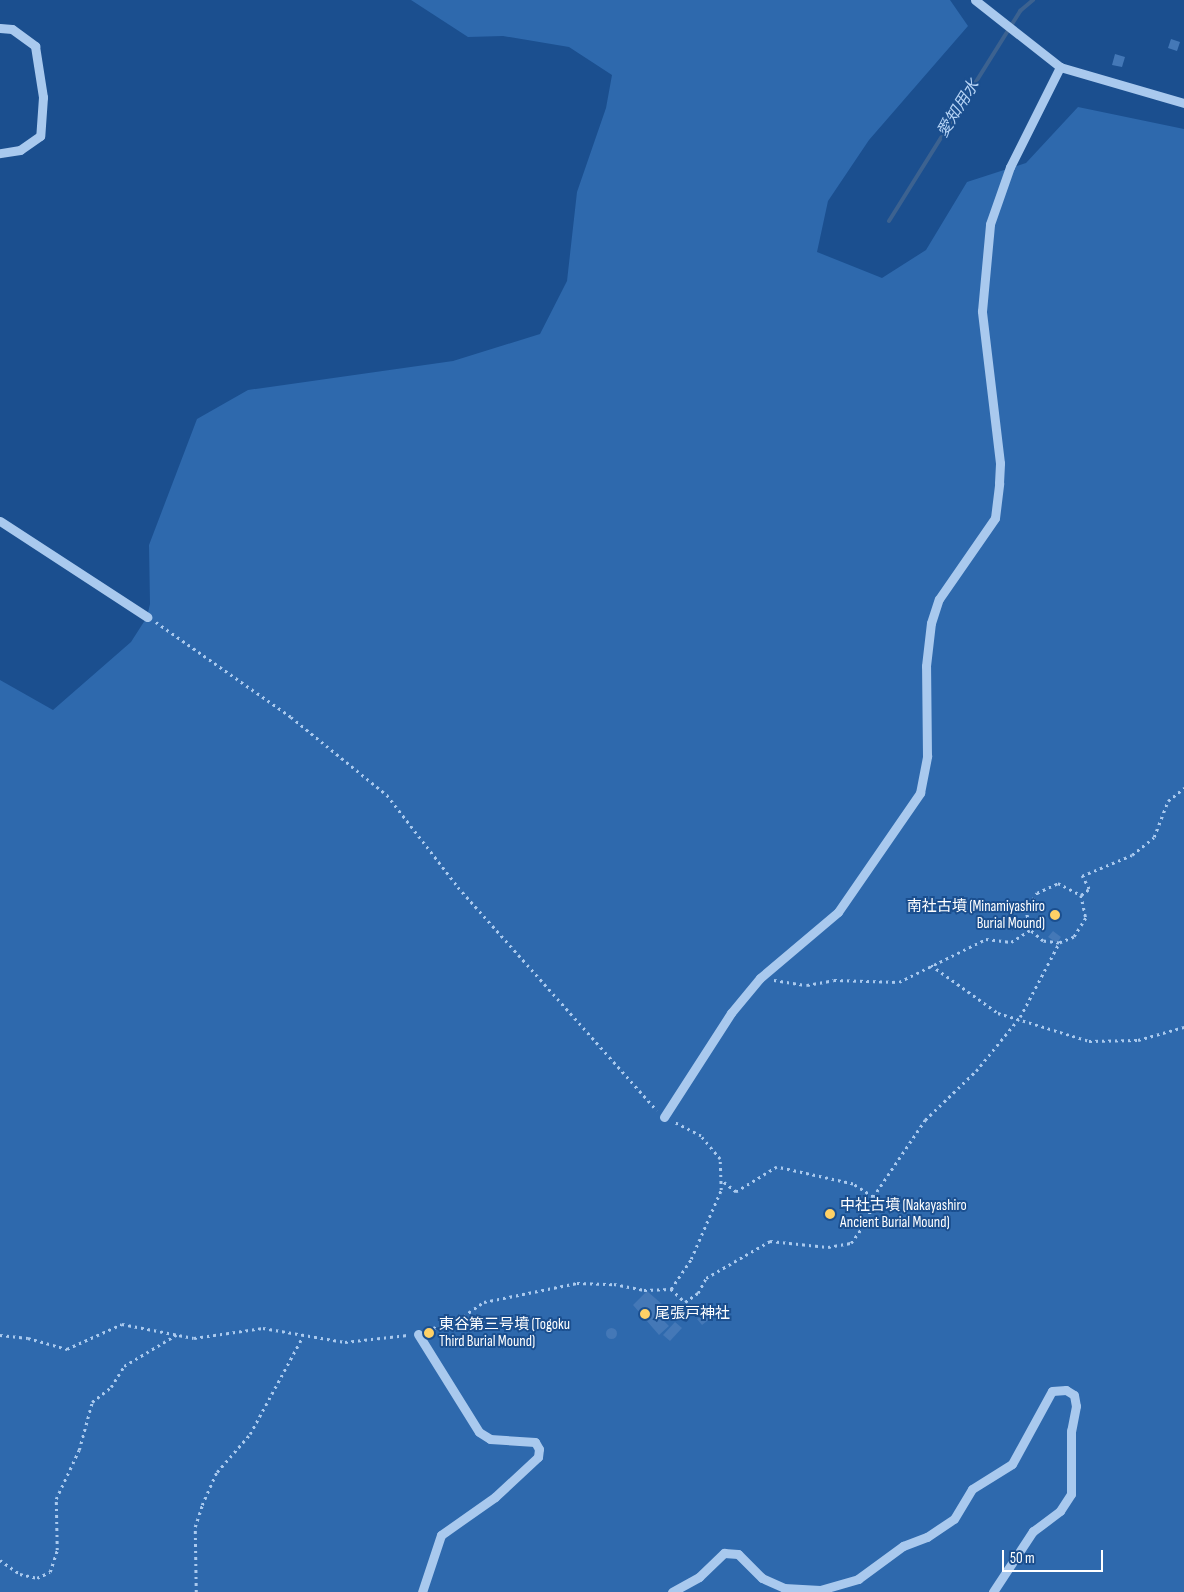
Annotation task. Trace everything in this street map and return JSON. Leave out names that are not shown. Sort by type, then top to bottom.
[{"type":"street","points":[[975,0],[1060,67],[1184,103]]},
{"type":"street","points":[[0,28],[12,29],[35,46],[42,97],[40,136],[20,150],[0,153]]},
{"type":"street","points":[[664,1117],[731,1013],[760,978],[838,912],[920,793],[926,756],[926,666],[931,623],[939,599],[994,518],[999,483],[1000,463],[982,311],[990,224],[1010,168],[1060,67]]},
{"type":"street","points":[[0,521],[147,617]]},
{"type":"street","points":[[418,1334],[479,1432],[490,1439],[535,1442],[539,1449],[538,1457],[495,1497],[441,1535],[422,1592]]},
{"type":"street","points":[[672,1592],[699,1577],[724,1553],[738,1554],[762,1578],[784,1588],[820,1590],[858,1579],[903,1546],[927,1538],[954,1519],[972,1489],[1012,1464],[1052,1391],[1066,1390],[1074,1395],[1076,1406],[1070,1446],[1072,1494],[1060,1512],[1033,1531],[993,1592]]},
{"type":"path","points":[[147,617],[291,717],[387,795],[458,886],[664,1117],[701,1136],[720,1159],[721,1190],[692,1259],[671,1289]]},
{"type":"path","points":[[1081,895],[1089,889],[1082,876],[1132,855],[1154,837],[1168,801],[1184,788]]},
{"type":"path","points":[[1058,884],[1081,895],[1086,918],[1074,937],[1059,943],[1043,941],[1030,930],[1026,911],[1036,892],[1058,884]]},
{"type":"path","points":[[760,978],[807,985],[834,980],[899,982],[986,939],[1011,942],[1030,930]]},
{"type":"path","points":[[0,1335],[28,1338],[68,1349],[122,1324],[194,1338],[263,1328],[302,1338],[345,1342],[418,1334],[458,1320],[484,1302],[577,1283],[644,1290],[671,1289],[685,1302],[698,1293],[706,1278],[770,1241],[828,1247],[850,1243],[868,1220],[873,1197],[925,1120],[976,1071],[1020,1017],[1059,943]]},
{"type":"path","points":[[932,965],[998,1013],[1020,1017],[1065,1034],[1111,1042],[1161,1037],[1184,1027]]},
{"type":"path","points":[[721,1181],[736,1192],[777,1167],[854,1184],[873,1197]]},
{"type":"path","points":[[0,1560],[20,1574],[37,1578],[50,1572],[57,1550],[56,1499],[79,1450],[92,1402],[111,1387],[124,1366],[176,1335]]},
{"type":"path","points":[[196,1592],[195,1527],[202,1505],[218,1472],[250,1434],[302,1338]]},
{"type":"shaded area","points":[[411,0],[950,0],[968,26],[869,140],[828,201],[817,252],[882,278],[926,250],[967,182],[1026,163],[1078,107],[1184,129],[1184,1592],[0,1592],[0,680],[53,710],[131,642],[147,617],[150,604],[149,545],[197,419],[248,390],[453,361],[540,334],[567,281],[577,192],[606,108],[612,75],[569,47],[503,36],[468,37]]},
{"type":"building","points":[[1171,39],[1180,42],[1177,51],[1168,48]]},
{"type":"building","points":[[1115,54],[1125,57],[1122,67],[1112,65]]},
{"type":"building","points":[[1053,931],[1061,937],[1057,943],[1048,937]]},
{"type":"building","points":[[647,1291],[671,1312],[664,1321],[669,1326],[659,1335],[633,1305]]},
{"type":"building","points":[[706,1313],[711,1318],[702,1325],[697,1319]]},
{"type":"building","points":[[675,1322],[682,1328],[670,1341],[663,1335]]},
{"type":"building","points":[[609,1328],[613,1328],[616,1333],[615,1337],[609,1338],[606,1335],[606,1331]]},
{"type":"waterway","name":"愛知用水","points":[[889,221],[1020,11],[1033,0]]},
{"type":"place","name":"南社古墳 (Minamiyashiro Burial Mound)","points":[[1055,915]]},
{"type":"place","name":"中社古墳 (Nakayashiro Ancient Burial Mound)","points":[[830,1214]]},
{"type":"place","name":"尾張戸神社","points":[[645,1314]]},
{"type":"place","name":"東谷第三号墳 (Togoku Third Burial Mound)","points":[[429,1333]]}]
